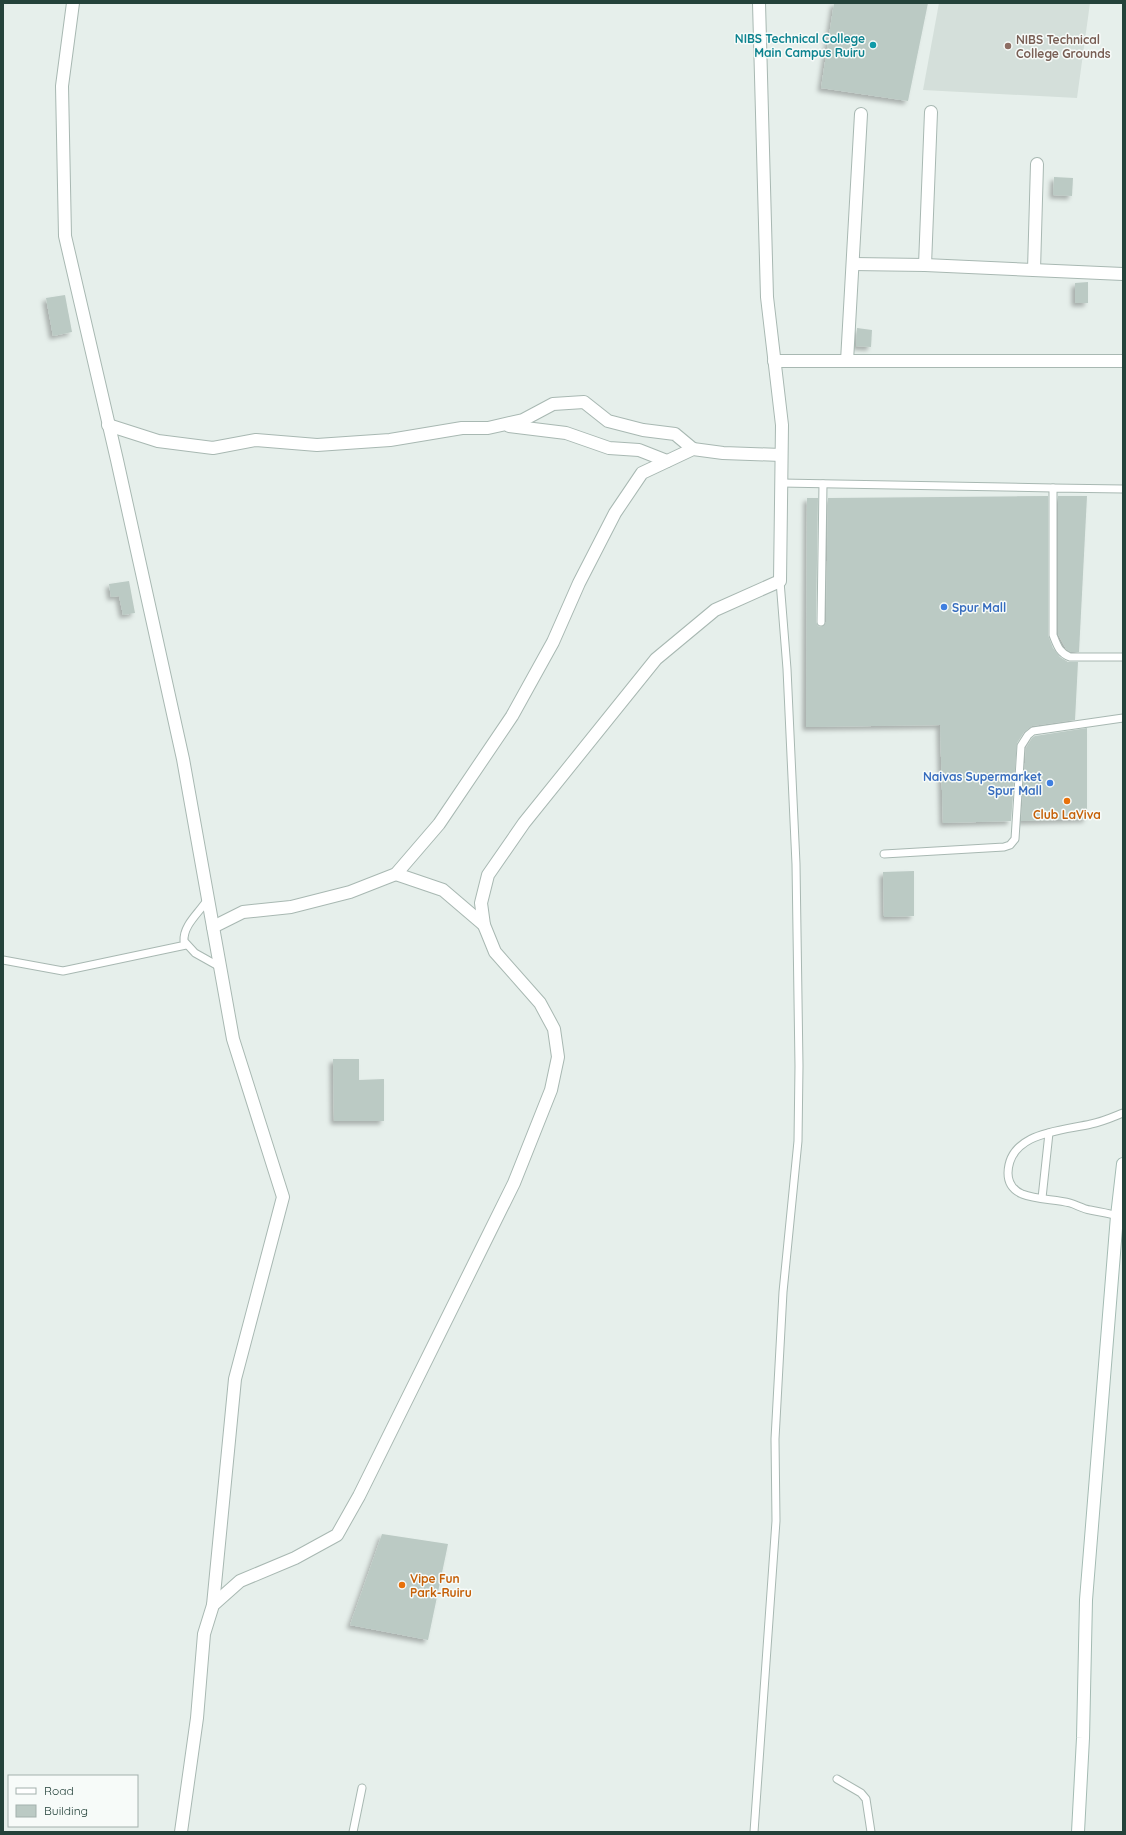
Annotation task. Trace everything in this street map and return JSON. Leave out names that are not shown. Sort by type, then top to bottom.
[{"type":"street","points":[[73,3],[62,86],[65,236],[181,751],[233,1039],[283,1197],[235,1379],[213,1605],[204,1634],[197,1718],[181,1832]]},
{"type":"street","points":[[213,1605],[240,1581],[295,1558],[337,1536],[359,1496],[514,1183],[551,1090],[558,1057],[554,1029],[540,1003],[495,952],[484,925],[481,903],[488,875],[524,823],[656,660],[715,610],[780,581],[782,425],[767,297],[759,3]]},
{"type":"street","points":[[925,265],[931,112]]},
{"type":"street","points":[[847,361],[854,264],[861,114]]},
{"type":"street","points":[[1034,270],[1037,164]]},
{"type":"street","points":[[854,264],[925,265],[1123,274]]},
{"type":"street","points":[[774,361],[1123,361]]},
{"type":"street","points":[[108,425],[158,441],[213,448],[256,440],[317,444],[390,440],[462,428],[488,428],[523,420],[553,404],[584,402],[608,421],[643,430],[675,434],[693,449],[723,453],[781,455]]},
{"type":"street","points":[[502,425],[566,433],[609,448],[639,450],[667,461]]},
{"type":"street","points":[[213,927],[243,912],[291,907],[350,892],[396,874],[439,824],[512,716],[554,642],[579,583],[616,513],[642,473],[693,449]]},
{"type":"street","points":[[396,874],[443,890],[484,925]]},
{"type":"street","points":[[1078,1832],[1083,1738],[1086,1600],[1117,1216],[1123,1164]]},
{"type":"lane","points":[[781,483],[1123,489]]},
{"type":"lane","points":[[821,622],[823,484]]},
{"type":"lane","points":[[1053,488],[1053,635],[1063,655],[1070,657],[1123,657]]},
{"type":"lane","points":[[754,1832],[776,1522],[775,1439],[783,1292],[798,1141],[799,1066],[796,864],[787,669],[780,581]]},
{"type":"lane","points":[[884,854],[1004,847],[1010,845],[1015,839],[1021,746],[1028,735],[1033,731],[1123,718]]},
{"type":"lane","points":[[208,899],[187,927],[184,935],[184,941],[186,945],[195,953],[220,967]]},
{"type":"lane","points":[[3,960],[63,971],[186,945]]},
{"type":"lane","points":[[1117,1216],[1089,1210],[1070,1203],[1022,1194],[1013,1188],[1008,1180],[1008,1166],[1013,1153],[1020,1145],[1031,1139],[1094,1124],[1123,1113]]},
{"type":"lane","points":[[1042,1198],[1048,1134]]},
{"type":"lane","points":[[838,1779],[861,1793],[866,1799],[870,1832]]},
{"type":"lane","points":[[353,1832],[362,1788]]},
{"type":"shaded area","name":"NIBS Technical College Grounds","points":[[939,3],[1090,3],[1077,98],[923,90]]},
{"type":"building","name":"NIBS Technical College Main Campus Ruiru","points":[[834,3],[928,3],[908,101],[821,88]]},
{"type":"building","points":[[1054,177],[1073,178],[1072,196],[1053,195]]},
{"type":"building","points":[[1088,282],[1088,303],[1075,303],[1075,283]]},
{"type":"building","points":[[65,295],[72,332],[53,336],[46,298]]},
{"type":"building","points":[[857,328],[872,330],[871,347],[856,346]]},
{"type":"building","name":"Spur Mall","points":[[1048,496],[1048,635],[1053,648],[1060,657],[1068,662],[1078,662],[1075,720],[1032,726],[1024,732],[1017,743],[1011,821],[943,823],[940,725],[806,727],[807,498],[818,498],[816,622],[818,626],[821,627],[826,622],[828,498]]},
{"type":"building","points":[[1058,496],[1087,496],[1079,652],[1071,652],[1066,649],[1058,634]]},
{"type":"building","points":[[129,581],[135,613],[123,615],[119,596],[111,597],[109,584]]},
{"type":"building","points":[[1087,728],[1087,819],[1021,821],[1026,748],[1032,738],[1035,736]]},
{"type":"building","points":[[914,871],[914,916],[884,917],[883,872]]},
{"type":"building","points":[[333,1059],[359,1059],[359,1080],[384,1079],[384,1121],[334,1121]]},
{"type":"building","name":"Vipe Fun Park-Ruiru","points":[[382,1534],[448,1544],[428,1640],[350,1625]]},
{"type":"place","name":"NIBS Technical College Main Campus Ruiru","points":[[873,45]]},
{"type":"place","name":"NIBS Technical College Grounds","points":[[1008,46]]},
{"type":"place","name":"Spur Mall","points":[[944,607]]},
{"type":"place","name":"Naivas Supermarket Spur Mall","points":[[1050,783]]},
{"type":"place","name":"Club LaViva","points":[[1067,801]]},
{"type":"place","name":"Vipe Fun Park-Ruiru","points":[[402,1585]]}]
